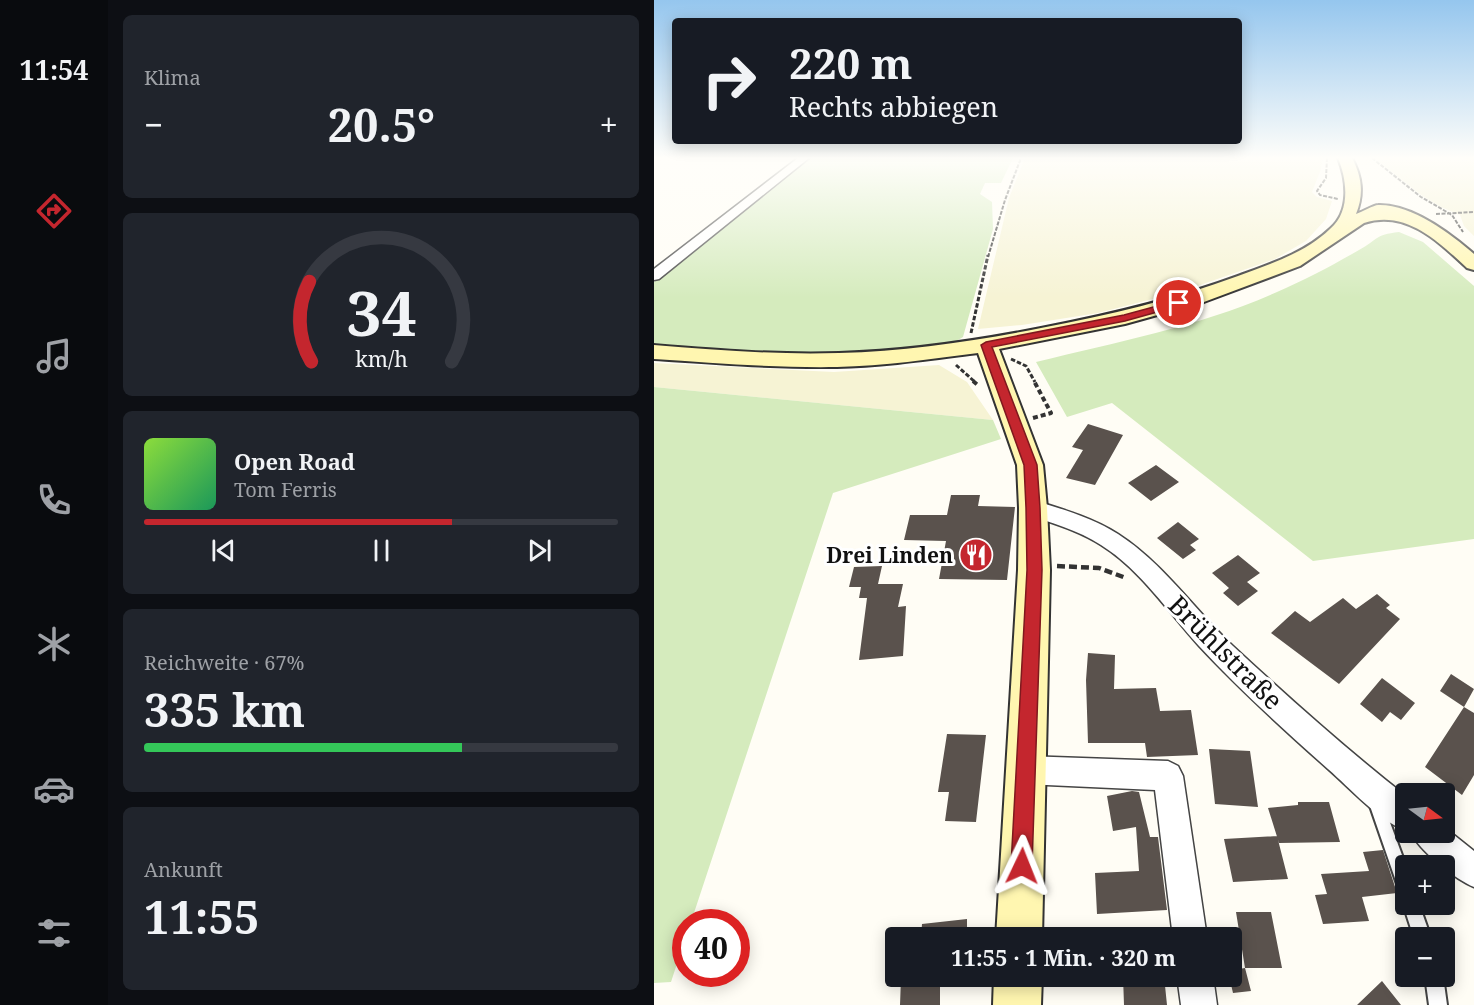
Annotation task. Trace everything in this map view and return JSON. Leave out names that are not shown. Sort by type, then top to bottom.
[{"type":"main road","points":[[1340,229],[1352,205]]},
{"type":"main road","points":[[1361,205],[1396,213],[1428,225],[1474,264]]},
{"type":"main road","points":[[654,352],[787,360],[849,359],[948,350],[989,350],[1125,318],[1197,298],[1293,262],[1358,219],[1373,214],[1396,213]]},
{"type":"main road","points":[[948,350],[966,358],[1001,387]]},
{"type":"main road","points":[[989,350],[1030,465],[1033,508],[1034,570],[1019,927]]},
{"type":"main road","points":[[1017,1005],[1018,987]]},
{"type":"street","points":[[654,276],[744,205]]},
{"type":"street","name":"Brühlstraße","points":[[1033,508],[1084,525],[1119,546],[1158,582],[1202,632],[1316,742],[1395,807]]},
{"type":"street","points":[[1025,770],[1168,776],[1189,927]]},
{"type":"street","points":[[1439,843],[1474,872]]},
{"type":"street","points":[[1197,987],[1199,1005]]},
{"type":"lane","points":[[1371,788],[1395,856]]},
{"type":"lane","points":[[1436,987],[1438,1005]]},
{"type":"path","points":[[1003,205],[970,337],[989,350],[1026,366],[1051,413],[1015,423]]},
{"type":"path","points":[[1435,205],[1448,212],[1467,236]]},
{"type":"path","points":[[1448,212],[1474,212]]},
{"type":"path","points":[[1034,570],[1062,565],[1099,568],[1126,578],[1135,585]]},
{"type":"shaded area","points":[[1007,205],[1331,205],[1326,219],[1306,241],[1275,259],[1180,292],[1098,313],[1022,325],[978,329]]},
{"type":"shaded area","points":[[1438,205],[1474,205],[1474,236],[1464,226],[1460,215]]},
{"type":"shaded area","points":[[654,363],[834,372],[939,365],[967,382],[993,420],[654,387]]},
{"type":"green space","points":[[750,205],[992,205],[993,229],[963,337],[932,348],[806,353],[654,346],[654,282]]},
{"type":"green space","points":[[1399,232],[1423,242],[1474,286],[1474,539],[1313,561],[1112,403],[1067,417],[1036,362],[1189,324],[1248,304],[1319,272],[1381,236]]},
{"type":"green space","points":[[654,387],[993,420],[1001,439],[833,493],[695,909],[672,909],[671,982],[654,983]]},
{"type":"building","points":[[1088,424],[1123,435],[1095,485],[1066,478],[1083,450],[1072,447]]},
{"type":"building","points":[[1156,465],[1179,482],[1151,501],[1128,483]]},
{"type":"building","name":"Drei Linden","points":[[951,495],[980,495],[978,506],[1015,507],[1007,580],[939,579],[946,541],[904,540],[910,515],[947,515]]},
{"type":"building","points":[[1178,522],[1199,539],[1190,545],[1196,550],[1183,559],[1157,538]]},
{"type":"building","points":[[1238,555],[1260,573],[1247,582],[1258,591],[1238,606],[1223,593],[1229,588],[1212,573]]},
{"type":"building","points":[[882,566],[878,584],[903,584],[898,607],[906,606],[903,656],[859,660],[867,598],[859,598],[861,587],[849,587],[854,567]]},
{"type":"building","points":[[1377,594],[1390,605],[1386,608],[1400,619],[1339,684],[1271,633],[1295,611],[1310,622],[1343,598],[1356,609]]},
{"type":"building","points":[[1088,653],[1115,655],[1114,689],[1156,688],[1160,711],[1191,710],[1198,755],[1147,757],[1145,743],[1088,743],[1086,680]]},
{"type":"building","points":[[1451,674],[1474,689],[1464,707],[1440,691]]},
{"type":"building","points":[[1382,678],[1415,703],[1401,720],[1390,712],[1382,722],[1360,704]]},
{"type":"building","points":[[1464,707],[1474,713],[1474,775],[1462,795],[1455,790],[1455,783],[1446,783],[1425,767]]},
{"type":"building","points":[[947,734],[986,735],[976,822],[945,821],[949,792],[938,792]]},
{"type":"building","points":[[1209,749],[1250,751],[1258,807],[1215,804]]},
{"type":"building","points":[[1132,791],[1139,792],[1150,837],[1158,837],[1167,910],[1097,914],[1095,873],[1139,871],[1136,827],[1113,831],[1107,796]]},
{"type":"building","points":[[1298,802],[1329,802],[1340,842],[1279,843],[1268,808],[1298,805]]},
{"type":"building","points":[[1277,836],[1288,879],[1233,882],[1224,839]]},
{"type":"building","points":[[1383,850],[1395,893],[1362,897],[1369,921],[1323,924],[1315,895],[1327,894],[1321,874],[1369,871],[1363,852]]},
{"type":"building","points":[[1236,912],[1271,912],[1282,968],[1245,968],[1242,927],[1238,927]]},
{"type":"building","points":[[967,919],[967,927],[922,927],[922,924]]},
{"type":"building","points":[[1242,968],[1245,968],[1251,991],[1233,993],[1232,987],[1242,987]]},
{"type":"building","points":[[1382,981],[1401,1005],[1357,1005]]},
{"type":"building","points":[[901,987],[940,987],[940,1005],[900,1005]]},
{"type":"building","points":[[1123,987],[1165,987],[1167,1005],[1124,1005]]},
{"type":"place","name":"Drei Linden","points":[[976,555]]},
{"type":"route","points":[[1022,866],[1034,570],[1033,508],[1030,465],[986,345],[1125,318],[1179,303]]}]
